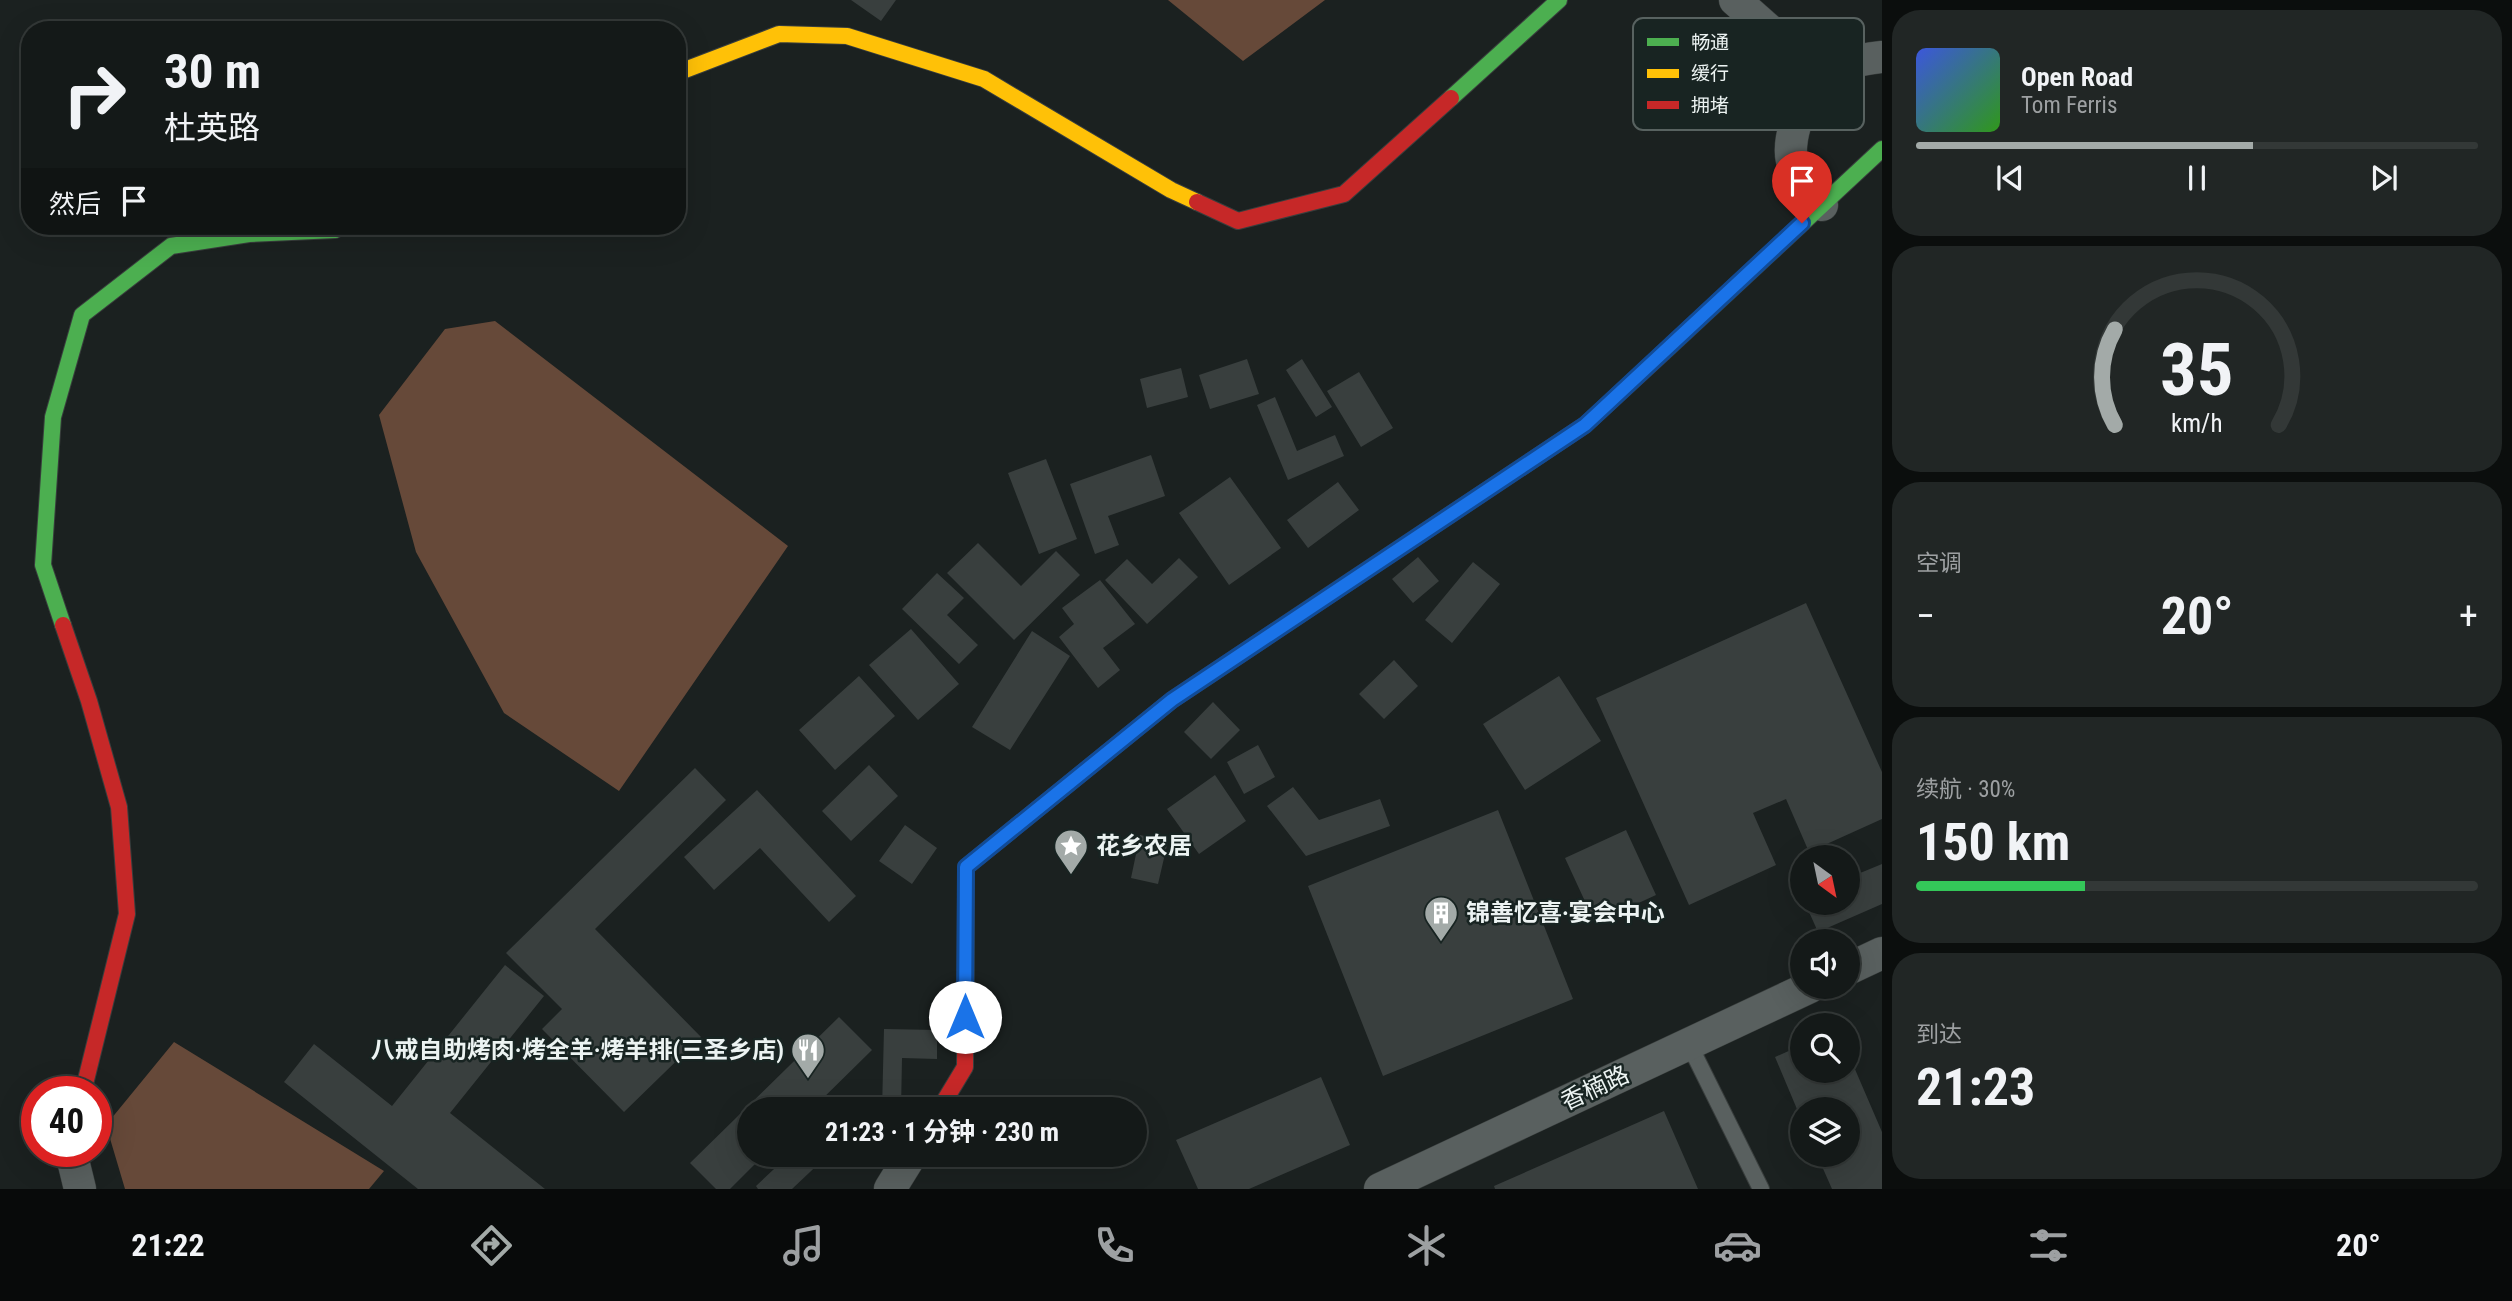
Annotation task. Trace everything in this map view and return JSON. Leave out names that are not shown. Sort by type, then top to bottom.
[{"type":"street","points":[[686,70],[779,34],[847,36],[984,79],[1171,190],[1238,221],[1344,194],[1559,0]]},
{"type":"street","points":[[1735,0],[1755,18]]},
{"type":"street","points":[[1864,59],[1882,57]]},
{"type":"street","points":[[1792,130],[1792,164],[1822,205]]},
{"type":"street","points":[[947,1097],[965,1067],[966,867],[1172,700],[1585,425],[1882,149]]},
{"type":"street","points":[[87,1076],[127,914],[119,807],[89,701],[43,565],[52,417],[82,315],[171,246],[242,235]]},
{"type":"street","points":[[1860,963],[1882,953]]},
{"type":"street","name":"香楠路","points":[[1380,1189],[1790,996]]},
{"type":"street","points":[[75,1167],[80,1189]]},
{"type":"street","points":[[890,1189],[904,1167]]},
{"type":"lane","points":[[1689,1044],[1761,1189]]},
{"type":"shaded area","points":[[1168,0],[1325,0],[1243,61]]},
{"type":"shaded area","points":[[495,321],[788,546],[619,791],[504,713],[416,552],[379,415],[445,329]]},
{"type":"shaded area","points":[[174,1042],[384,1171],[369,1189],[125,1189],[112,1145],[112,1118]]},
{"type":"building","points":[[851,0],[896,0],[881,21]]},
{"type":"building","points":[[1247,359],[1259,394],[1210,409],[1199,375]]},
{"type":"building","points":[[1302,359],[1332,407],[1316,417],[1286,370]]},
{"type":"building","points":[[1181,368],[1188,397],[1147,408],[1140,379]]},
{"type":"building","points":[[1359,372],[1393,428],[1361,447],[1327,391]]},
{"type":"building","points":[[1275,397],[1297,451],[1335,435],[1344,456],[1288,480],[1257,405]]},
{"type":"building","points":[[1151,455],[1165,496],[1108,516],[1119,545],[1095,554],[1070,484]]},
{"type":"building","points":[[1046,459],[1077,539],[1039,554],[1008,473]]},
{"type":"building","points":[[1230,477],[1281,548],[1229,585],[1179,513]]},
{"type":"building","points":[[1338,482],[1359,510],[1308,548],[1287,520]]},
{"type":"building","points":[[978,543],[1021,586],[1056,551],[1080,575],[1014,640],[947,573]]},
{"type":"building","points":[[1418,557],[1439,581],[1413,603],[1392,579]]},
{"type":"building","points":[[1179,558],[1198,577],[1147,624],[1105,580],[1127,559],[1152,584]]},
{"type":"building","points":[[1473,562],[1500,584],[1452,643],[1425,620]]},
{"type":"building","points":[[937,573],[964,598],[947,615],[978,645],[959,664],[902,609]]},
{"type":"building","points":[[1100,580],[1135,624],[1103,648],[1120,670],[1098,688],[1059,637],[1074,624],[1062,608]]},
{"type":"building","points":[[1806,603],[1882,772],[1882,819],[1824,845],[1806,845],[1786,799],[1753,813],[1776,865],[1689,905],[1596,698]]},
{"type":"building","points":[[911,629],[959,684],[918,720],[869,665]]},
{"type":"building","points":[[1032,631],[1070,656],[1010,750],[972,727]]},
{"type":"building","points":[[1394,660],[1418,686],[1384,719],[1359,694]]},
{"type":"building","points":[[859,676],[895,716],[835,770],[799,730]]},
{"type":"building","points":[[1559,676],[1601,741],[1525,790],[1483,724]]},
{"type":"building","points":[[1213,702],[1240,730],[1211,759],[1184,732]]},
{"type":"building","points":[[1258,745],[1275,777],[1244,794],[1227,762]]},
{"type":"building","points":[[869,765],[898,796],[851,841],[822,811]]},
{"type":"building","points":[[695,768],[726,800],[595,929],[701,1037],[624,1112],[542,1029],[562,1009],[506,953]]},
{"type":"building","points":[[1215,775],[1246,821],[1199,854],[1167,809]]},
{"type":"building","points":[[1293,787],[1319,820],[1380,799],[1390,826],[1306,856],[1267,806]]},
{"type":"building","points":[[757,790],[856,896],[829,922],[760,848],[714,890],[684,857]]},
{"type":"building","name":"锦善忆喜·宴会中心","points":[[1498,810],[1573,999],[1383,1076],[1308,886]]},
{"type":"building","points":[[905,825],[937,848],[912,884],[879,861]]},
{"type":"building","points":[[1626,830],[1656,895],[1595,923],[1565,858]]},
{"type":"building","points":[[1140,835],[1168,841],[1158,884],[1131,878]]},
{"type":"building","points":[[1882,864],[1882,904],[1860,914],[1860,873]]},
{"type":"building","points":[[1810,915],[1857,915],[1825,929],[1817,929]]},
{"type":"building","points":[[505,965],[544,996],[450,1113],[545,1189],[418,1189],[284,1082],[314,1044],[392,1106]]},
{"type":"building","name":"八戒自助烤肉·烤全羊·烤羊排(三圣乡店)","points":[[839,1017],[872,1050],[824,1097],[757,1097]]},
{"type":"building","points":[[884,1029],[937,1030],[937,1059],[902,1058],[901,1097],[882,1097]]},
{"type":"building","points":[[1790,1050],[1790,1083],[1860,1083],[1860,1081],[1882,1132],[1882,1189],[1832,1189],[1822,1167],[1860,1167],[1860,1097],[1792,1097],[1775,1057]]},
{"type":"building","points":[[1321,1077],[1350,1145],[1249,1189],[1198,1189],[1176,1140]]},
{"type":"building","points":[[1664,1111],[1698,1189],[1495,1189],[1494,1186]]},
{"type":"building","name":"八戒自助烤肉·烤全羊·烤羊排(三圣乡店)","points":[[737,1117],[737,1167],[752,1167],[730,1189],[716,1189],[690,1163]]},
{"type":"building","points":[[776,1167],[815,1167],[792,1189],[758,1189],[756,1186]]},
{"type":"traffic: fast","points":[[1451,98],[1559,0]]},
{"type":"traffic: fast","points":[[1663,353],[1882,149]]},
{"type":"traffic: fast","points":[[63,625],[43,565],[53,417],[82,315],[171,246],[242,235]]},
{"type":"traffic: fast","points":[[966,895],[966,867],[1172,700],[1352,580]]},
{"type":"traffic: slow","points":[[686,70],[779,34],[847,36],[984,79],[1171,190],[1197,202]]},
{"type":"traffic: jam","points":[[1197,202],[1238,221],[1344,194],[1451,98]]},
{"type":"traffic: jam","points":[[1352,580],[1585,425],[1663,353]]},
{"type":"traffic: jam","points":[[63,625],[89,701],[119,807],[127,914],[87,1076]]},
{"type":"traffic: jam","points":[[947,1097],[965,1067],[966,895]]},
{"type":"place","name":"花乡农居","points":[[1071,876]]},
{"type":"place","name":"锦善忆喜·宴会中心","points":[[1441,943]]},
{"type":"place","name":"八戒自助烤肉·烤全羊·烤羊排(三圣乡店)","points":[[808,1080]]},
{"type":"route","points":[[965,1017],[966,867],[1172,700],[1585,425],[1802,223]]}]
